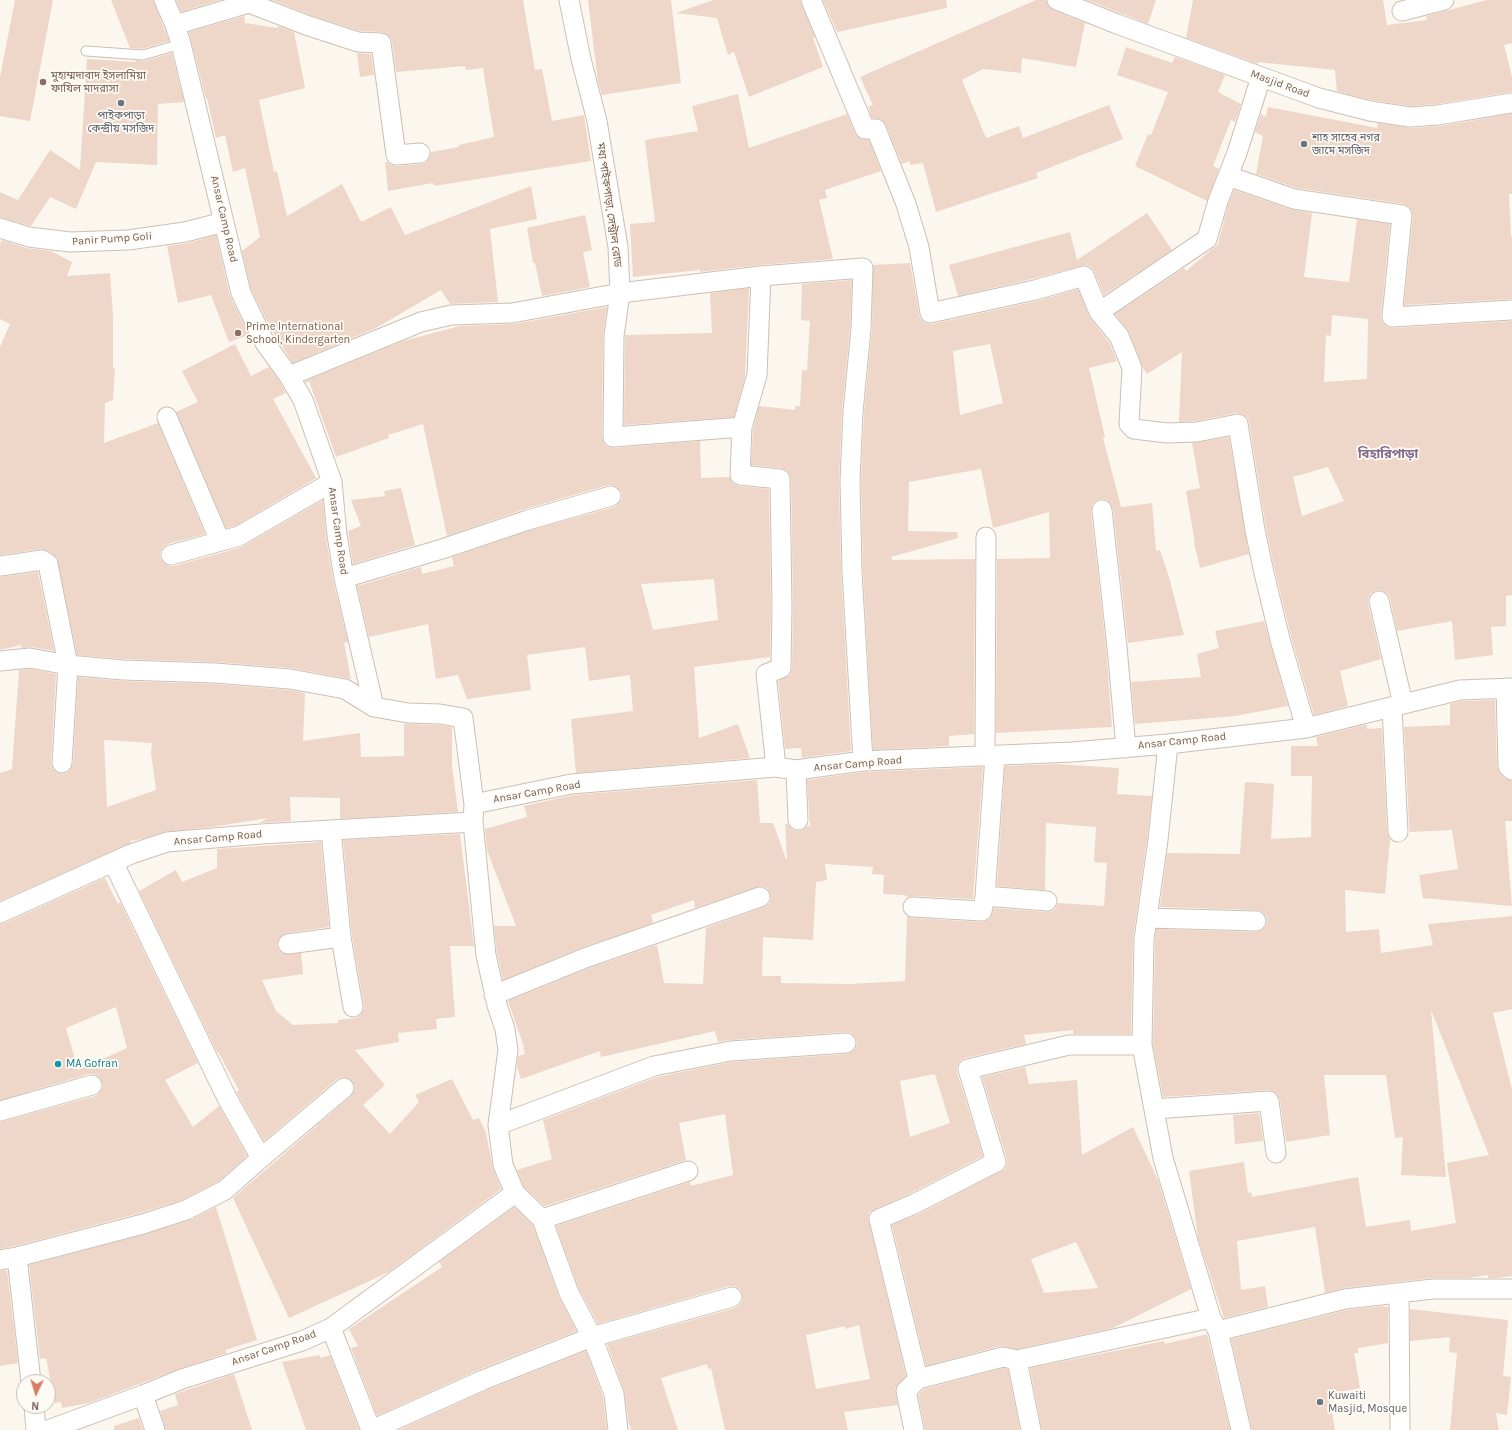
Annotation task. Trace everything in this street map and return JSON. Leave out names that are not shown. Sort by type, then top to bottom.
[{"type":"street","name":"Ansar Camp Road","points":[[164,0],[176,25],[242,293],[265,343],[289,376],[303,400],[332,482],[337,534],[344,578],[374,707]]},
{"type":"street","name":"মধ্য পাইকপাড়া, সেন্ট্রাল রোড","points":[[569,0],[581,59],[597,121],[618,246],[620,293],[614,336],[613,437],[742,427]]},
{"type":"street","points":[[811,0],[865,129],[876,129],[906,204],[919,247],[930,313],[1035,290],[1084,276],[1099,312],[1119,336],[1132,368],[1129,424],[1134,429],[1167,433],[1197,432],[1238,424],[1254,530],[1281,643],[1306,728]]},
{"type":"street","name":"Masjid Road","points":[[1057,0],[1117,24],[1319,98],[1370,111],[1410,117],[1438,115],[1512,104]]},
{"type":"street","points":[[1402,11],[1444,0]]},
{"type":"street","points":[[176,25],[249,3],[306,26],[358,42],[381,44],[396,155],[420,153]]},
{"type":"street","points":[[1099,312],[1207,238],[1237,153],[1261,77]]},
{"type":"street","points":[[1228,176],[1294,199],[1402,215],[1392,317],[1512,310]]},
{"type":"street","name":"Panir Pump Goli","points":[[0,228],[29,237],[70,242],[128,240],[186,232],[224,222]]},
{"type":"street","points":[[289,376],[421,322],[451,316],[512,313],[620,293],[761,276],[863,268],[861,330],[853,412],[850,481],[852,570],[863,761]]},
{"type":"street","points":[[761,276],[757,375],[742,427],[740,475],[780,479],[782,607],[781,668],[766,674],[776,767]]},
{"type":"street","points":[[167,418],[220,541]]},
{"type":"street","points":[[171,556],[239,536],[332,482]]},
{"type":"street","points":[[344,578],[442,549],[528,520],[611,496]]},
{"type":"street","points":[[1102,510],[1126,748]]},
{"type":"street","points":[[913,907],[982,911],[985,896],[990,756],[986,538]]},
{"type":"street","points":[[0,566],[42,560],[48,564],[68,664],[62,763]]},
{"type":"street","points":[[1379,601],[1397,706],[1398,832]]},
{"type":"street","points":[[0,661],[30,658],[123,670],[215,673],[290,678],[345,689],[374,707],[463,718],[474,804],[473,822],[486,955],[494,995],[505,1029],[508,1050],[498,1125],[503,1165],[514,1193],[542,1219],[569,1293],[592,1338],[614,1394],[618,1430]]},
{"type":"street","name":"Ansar Camp Road","points":[[474,804],[571,784],[776,767],[796,770],[863,761],[990,756],[1168,744],[1306,728],[1460,690],[1509,688]]},
{"type":"street","points":[[1509,688],[1508,766],[1512,770]]},
{"type":"street","points":[[1168,744],[1158,840],[1144,939],[1142,1044],[1163,1158],[1214,1325],[1242,1430]]},
{"type":"street","points":[[796,770],[798,820]]},
{"type":"street","name":"Ansar Camp Road","points":[[0,913],[112,862],[166,842],[261,834],[473,822]]},
{"type":"street","points":[[331,830],[341,937],[353,1007]]},
{"type":"street","points":[[112,862],[227,1098],[261,1158]]},
{"type":"street","points":[[985,896],[1047,901]]},
{"type":"street","points":[[494,995],[585,958],[760,897]]},
{"type":"street","points":[[1147,918],[1256,922]]},
{"type":"street","points":[[288,944],[341,937]]},
{"type":"street","points":[[498,1125],[654,1066],[731,1051],[846,1043]]},
{"type":"street","points":[[918,1379],[879,1219],[914,1204],[996,1162],[968,1069],[1069,1045],[1142,1044]]},
{"type":"street","points":[[0,1111],[92,1085]]},
{"type":"street","points":[[30,1374],[8,1259],[144,1224],[186,1210],[225,1190],[344,1088]]},
{"type":"street","points":[[1154,1109],[1269,1101],[1276,1154]]},
{"type":"street","points":[[542,1219],[688,1171]]},
{"type":"street","name":"Ansar Camp Road","points":[[48,1430],[182,1379],[302,1341],[331,1328],[514,1193]]},
{"type":"street","points":[[914,1430],[906,1391],[918,1379],[1003,1357],[1017,1360],[1214,1325],[1345,1299],[1433,1289],[1512,1289]]},
{"type":"street","points":[[1400,1293],[1400,1430]]},
{"type":"street","points":[[331,1328],[372,1430],[483,1380],[592,1338],[732,1297]]},
{"type":"street","points":[[1017,1360],[1031,1430]]},
{"type":"street","points":[[143,1395],[155,1430]]},
{"type":"street","points":[[35,1414],[36,1430]]},
{"type":"lane","points":[[86,51],[143,55],[181,44]]},
{"type":"building","points":[[15,0],[53,0],[30,121],[0,116],[0,77]]},
{"type":"building","points":[[111,0],[153,0],[169,41],[142,49],[130,48]]},
{"type":"building","points":[[176,0],[220,0],[181,12]]},
{"type":"building","points":[[272,0],[523,0],[535,70],[542,69],[552,121],[584,115],[591,161],[434,186],[433,183],[388,191],[385,162],[397,166],[421,164],[430,158],[431,152],[459,147],[459,145],[494,137],[483,68],[466,70],[465,66],[396,72],[392,41],[387,34],[381,32],[360,31],[310,15]]},
{"type":"building","points":[[588,0],[671,0],[681,83],[602,95],[598,82]]},
{"type":"building","points":[[713,0],[800,0],[815,37],[813,38],[823,67],[749,97],[734,52],[728,55],[717,18],[676,13]]},
{"type":"building","points":[[823,0],[946,0],[947,8],[837,32]]},
{"type":"building","points":[[1036,0],[1046,0],[1048,6],[1053,10],[1085,23],[1076,67],[1022,58],[1021,73],[983,69],[962,80],[986,138],[1019,126],[1023,138],[1109,105],[1123,139],[1036,173],[1038,178],[936,212],[923,163],[911,165],[909,161],[902,164],[886,125],[882,120],[872,118],[868,107],[873,105],[860,77]]},
{"type":"building","points":[[1087,0],[1156,0],[1148,24]]},
{"type":"building","points":[[1193,0],[1383,0],[1387,25],[1427,20],[1426,16],[1487,0],[1512,0],[1512,43],[1504,45],[1512,77],[1512,92],[1437,104],[1410,106],[1350,95],[1337,91],[1335,70],[1258,62],[1258,64],[1186,38]]},
{"type":"building","points":[[244,16],[245,23],[277,28],[278,26],[294,32],[305,88],[259,100],[274,172],[277,171],[287,216],[342,184],[361,222],[391,207],[405,235],[531,186],[537,219],[490,229],[498,302],[450,304],[441,290],[376,328],[293,363],[270,327],[251,289],[242,251],[260,237],[245,168],[233,172],[225,135],[216,138],[189,32]]},
{"type":"building","points":[[1126,47],[1172,63],[1175,57],[1225,75],[1218,92],[1241,104],[1235,122],[1231,120],[1213,166],[1219,169],[1207,201],[1135,166],[1148,134],[1151,135],[1168,92],[1117,75]]},
{"type":"building","name":"পাইকপাড়া কেন্দ্রীয় মসজিদ","points":[[172,53],[184,102],[158,104],[157,165],[96,162],[76,209],[50,197],[31,226],[0,217],[0,192],[18,200],[50,150],[80,170],[87,59],[136,62],[135,60],[145,61]]},
{"type":"building","points":[[357,53],[371,54],[374,75],[360,77]]},
{"type":"building","points":[[738,94],[749,148],[847,114],[855,133],[859,138],[869,140],[881,171],[825,190],[827,198],[819,200],[833,259],[633,277],[630,224],[655,222],[645,140],[698,131],[692,106]]},
{"type":"building","points":[[1268,107],[1377,128],[1378,123],[1411,128],[1440,126],[1512,114],[1512,194],[1509,194],[1511,237],[1512,236],[1512,299],[1404,305],[1413,216],[1412,210],[1404,204],[1297,188],[1256,174],[1263,136],[1255,132],[1261,114],[1266,117]]},
{"type":"building","points":[[1234,190],[1290,209],[1312,213],[1304,277],[1349,282],[1357,219],[1390,224],[1381,316],[1382,322],[1387,327],[1393,328],[1512,321],[1512,595],[1506,596],[1506,626],[1491,627],[1493,655],[1455,660],[1452,621],[1397,631],[1390,598],[1387,593],[1376,590],[1371,593],[1368,598],[1368,603],[1381,659],[1340,671],[1348,706],[1314,715],[1292,640],[1275,571],[1247,417],[1236,413],[1196,421],[1179,422],[1182,352],[1147,374],[1143,368],[1129,332],[1115,314],[1184,268],[1186,271],[1218,244],[1228,205]],"holes":[[[1332,315],[1368,319],[1367,379],[1324,382],[1326,335],[1331,336]],[[1328,467],[1344,501],[1302,516],[1293,477]]]},
{"type":"building","points":[[1147,213],[1172,250],[1104,295],[1094,271],[1091,267],[1086,265],[958,296],[949,265],[1070,232],[1077,260]]},
{"type":"building","points":[[585,215],[592,250],[583,252],[590,287],[542,296],[535,263],[533,263],[527,228]]},
{"type":"building","points":[[216,235],[230,296],[249,335],[229,342],[211,295],[178,303],[167,246],[188,243]]},
{"type":"building","points":[[2,240],[26,248],[51,251],[72,262],[67,276],[110,273],[113,316],[113,368],[115,368],[113,400],[105,403],[104,443],[158,423],[205,534],[168,544],[163,547],[160,552],[160,558],[164,563],[169,566],[174,566],[242,547],[323,500],[326,537],[333,580],[348,642],[344,643],[351,679],[291,668],[216,662],[124,659],[77,655],[57,558],[48,551],[41,549],[0,555],[0,347],[10,324],[0,319],[0,244]]},
{"type":"building","points":[[910,263],[919,315],[921,320],[932,324],[1037,301],[1078,289],[1090,318],[1109,342],[1117,361],[1089,368],[1105,437],[1103,438],[1121,507],[1152,503],[1156,551],[1160,550],[1169,577],[1184,635],[1128,643],[1113,509],[1107,500],[1101,499],[1096,501],[1092,505],[1091,511],[1106,648],[1112,727],[996,733],[997,559],[1050,558],[1049,512],[993,528],[981,469],[909,482],[908,531],[957,532],[958,538],[891,557],[892,560],[975,559],[974,734],[949,736],[949,746],[873,750],[863,571],[861,481],[864,413],[872,329],[873,265]],"holes":[[[990,344],[1003,403],[960,415],[953,351]]]},
{"type":"building","points":[[852,280],[850,328],[842,411],[839,481],[841,571],[851,751],[802,758],[801,748],[785,749],[778,681],[790,675],[792,668],[793,607],[791,478],[786,470],[781,468],[751,465],[753,429],[759,406],[795,410],[795,406],[800,406],[802,370],[807,370],[810,321],[801,320],[802,284]]},
{"type":"building","points":[[749,288],[745,377],[734,417],[624,425],[625,335],[712,333],[710,293]]},
{"type":"building","points":[[607,307],[603,336],[602,437],[604,443],[608,447],[614,448],[700,441],[701,478],[730,477],[733,484],[739,486],[769,489],[771,607],[770,657],[694,667],[699,738],[738,724],[750,758],[576,773],[571,719],[633,711],[630,675],[589,681],[585,647],[527,655],[531,690],[467,699],[458,675],[436,679],[428,624],[369,637],[357,586],[421,567],[422,574],[454,566],[452,557],[531,530],[614,507],[622,499],[622,493],[618,488],[613,485],[608,485],[525,509],[447,536],[423,424],[388,435],[389,438],[336,457],[309,381],[306,383],[305,381],[403,341],[460,326],[514,324]],"holes":[[[714,579],[718,620],[653,630],[641,584]]]},
{"type":"building","points":[[235,344],[251,376],[269,367],[280,382],[286,393],[273,399],[316,478],[235,526],[226,528],[176,412],[198,402],[182,371]]},
{"type":"building","points":[[1229,437],[1249,554],[1200,568],[1194,543],[1186,491],[1200,488],[1192,443]]},
{"type":"building","points":[[401,488],[415,545],[353,564],[348,531],[361,526],[351,500],[385,496],[384,491]]},
{"type":"building","points":[[38,572],[54,651],[32,647],[21,648],[21,645],[0,650],[0,577]]},
{"type":"building","points":[[1264,621],[1288,706],[1235,716],[1135,724],[1131,682],[1201,677],[1197,654],[1219,648],[1215,631]]},
{"type":"building","points":[[30,669],[56,674],[51,762],[52,768],[61,774],[67,773],[73,764],[78,677],[123,681],[214,684],[289,690],[305,693],[303,741],[360,733],[361,757],[404,756],[404,724],[452,727],[452,765],[458,812],[340,819],[340,798],[290,797],[291,821],[259,823],[268,818],[212,827],[164,832],[130,841],[131,843],[0,901],[0,773],[12,769],[19,670]],"holes":[[[104,740],[152,743],[151,753],[156,790],[107,807]]]},
{"type":"building","points":[[1495,700],[1497,766],[1504,778],[1512,781],[1512,821],[1505,821],[1512,906],[1423,898],[1419,875],[1458,869],[1452,830],[1410,832],[1404,727],[1450,725],[1450,704],[1462,701]]},
{"type":"building","points":[[1367,725],[1367,729],[1382,728],[1387,833],[1390,840],[1385,894],[1345,890],[1346,932],[1379,929],[1381,953],[1433,945],[1428,924],[1512,916],[1512,1009],[1493,1013],[1512,1090],[1512,1276],[1488,1278],[1488,1275],[1468,1278],[1432,1278],[1344,1288],[1325,1293],[1315,1227],[1237,1241],[1241,1290],[1265,1286],[1268,1307],[1224,1318],[1198,1238],[1189,1171],[1244,1162],[1248,1193],[1251,1192],[1252,1197],[1358,1177],[1366,1227],[1410,1220],[1411,1231],[1456,1223],[1447,1163],[1489,1155],[1431,1010],[1446,1177],[1401,1175],[1403,1137],[1395,1138],[1386,1075],[1324,1075],[1330,1135],[1286,1142],[1280,1100],[1278,1094],[1273,1091],[1268,1090],[1163,1097],[1153,1045],[1156,929],[1256,932],[1261,931],[1265,927],[1267,921],[1266,916],[1262,912],[1256,910],[1160,907],[1167,853],[1240,854],[1245,782],[1274,784],[1271,839],[1311,837],[1312,776],[1291,776],[1291,746],[1318,746],[1316,737]]},
{"type":"building","points":[[1055,764],[1119,768],[1117,794],[1152,796],[1133,938],[1131,1034],[1073,1034],[1073,1030],[1024,1035],[1026,1044],[965,1058],[960,1061],[957,1067],[957,1072],[983,1156],[909,1194],[875,1209],[870,1212],[868,1217],[906,1376],[895,1388],[898,1405],[844,1412],[848,1430],[725,1430],[711,1368],[708,1369],[707,1364],[661,1378],[678,1430],[631,1430],[624,1390],[607,1344],[735,1308],[740,1305],[743,1300],[742,1294],[740,1289],[735,1286],[729,1286],[598,1324],[579,1289],[556,1226],[690,1182],[691,1186],[733,1175],[725,1114],[679,1123],[686,1160],[545,1206],[524,1187],[517,1170],[552,1159],[543,1120],[657,1077],[732,1062],[847,1054],[856,1048],[857,1042],[851,1033],[845,1032],[718,1042],[715,1031],[601,1057],[600,1051],[521,1079],[517,1066],[518,1056],[525,1054],[524,1047],[508,1001],[589,968],[657,945],[664,983],[703,984],[706,928],[764,907],[769,904],[771,899],[767,888],[762,886],[695,908],[694,900],[651,915],[653,923],[581,948],[503,980],[497,953],[494,926],[516,926],[487,850],[485,829],[527,817],[524,806],[573,795],[757,780],[760,823],[773,823],[787,859],[785,824],[788,824],[793,830],[798,831],[810,826],[807,780],[864,772],[983,767],[973,899],[914,896],[907,898],[907,896],[903,895],[883,894],[884,875],[872,874],[873,867],[825,864],[827,880],[816,882],[813,940],[763,937],[762,976],[781,976],[781,983],[850,984],[905,981],[907,916],[912,918],[981,922],[990,918],[994,908],[1046,912],[1052,911],[1056,908],[1058,903],[1104,906],[1107,863],[1094,862],[1096,827],[1046,823],[1045,890],[997,886],[1005,766]],"holes":[[[935,1074],[950,1123],[910,1137],[900,1081]],[[859,1325],[870,1379],[816,1389],[806,1335],[845,1326],[845,1329]]]},
{"type":"building","points":[[460,834],[474,946],[450,946],[455,1017],[436,1019],[437,1029],[398,1033],[399,1042],[355,1050],[385,1085],[363,1105],[390,1134],[419,1102],[415,1095],[452,1079],[473,1120],[479,1118],[486,1133],[493,1169],[501,1189],[389,1272],[289,1318],[233,1198],[351,1096],[355,1086],[348,1078],[342,1077],[337,1079],[264,1141],[236,1092],[239,1090],[217,1052],[139,891],[176,870],[182,882],[217,868],[217,849],[321,842],[329,927],[287,933],[281,936],[277,945],[279,950],[284,954],[301,953],[303,974],[262,980],[276,1011],[293,1025],[338,1023],[338,1020],[357,1018],[363,1011],[364,1006],[352,936],[343,840]]},
{"type":"building","points":[[105,878],[118,904],[120,902],[198,1063],[165,1080],[193,1127],[219,1106],[247,1156],[219,1181],[182,1200],[140,1213],[0,1249],[0,1122],[95,1096],[103,1087],[99,1077],[95,1074],[89,1074],[0,1100],[0,924]],"holes":[[[116,1007],[127,1048],[78,1070],[66,1028]]]},
{"type":"building","points":[[1025,1067],[1029,1084],[1077,1080],[1082,1155],[1133,1127],[1158,1180],[1191,1289],[1113,1328],[1017,1349],[1000,1346],[926,1366],[892,1225],[919,1214],[1005,1169],[1007,1159],[982,1077]],"holes":[[[1076,1242],[1098,1288],[1044,1293],[1031,1259]]]},
{"type":"building","points":[[1259,1113],[1263,1141],[1235,1144],[1233,1115]]},
{"type":"building","points":[[216,1207],[257,1340],[225,1350],[227,1353],[179,1369],[89,1403],[62,1408],[61,1402],[56,1403],[56,1374],[49,1374],[46,1358],[40,1359],[29,1265],[146,1234],[190,1220]]},
{"type":"building","points":[[514,1207],[533,1225],[559,1297],[577,1331],[478,1370],[377,1416],[351,1348],[358,1346],[349,1329],[442,1267],[439,1262]]},
{"type":"building","points":[[7,1270],[18,1363],[0,1366],[0,1271]]},
{"type":"building","points":[[1381,1306],[1388,1307],[1388,1343],[1358,1348],[1358,1353],[1354,1353],[1360,1388],[1329,1394],[1335,1430],[1252,1430],[1231,1339],[1347,1310]]},
{"type":"building","points":[[1410,1309],[1508,1320],[1503,1376],[1511,1377],[1507,1415],[1496,1413],[1499,1430],[1450,1430],[1457,1353],[1449,1352],[1450,1337],[1410,1341]]},
{"type":"building","points":[[1207,1334],[1230,1430],[1042,1430],[1030,1368],[1164,1341],[1165,1344]]},
{"type":"building","points":[[586,1351],[603,1397],[607,1430],[399,1430],[487,1390]]},
{"type":"building","points":[[319,1355],[321,1358],[330,1355],[359,1430],[306,1430],[282,1362]]},
{"type":"building","points":[[1003,1368],[1008,1369],[1020,1430],[925,1430],[918,1395],[924,1389]]},
{"type":"building","points":[[234,1374],[252,1430],[166,1430],[160,1411],[178,1405],[175,1394]]},
{"type":"building","points":[[139,1418],[143,1430],[114,1430],[114,1426]]},
{"type":"place","name":"মুহাম্মদাবাদ ইসলামিয়া ফাযিল মাদরাসা","points":[[43,82]]},
{"type":"place","name":"পাইকপাড়া কেন্দ্রীয় মসজিদ","points":[[121,103]]},
{"type":"place","name":"শাহ সাহেব নগর জামে মসজিদ","points":[[1304,144]]},
{"type":"place","name":"Prime International School, Kindergarten","points":[[238,333]]},
{"type":"place","name":"MA Gofran","points":[[58,1064]]},
{"type":"place","name":"Kuwaiti Masjid, Mosque","points":[[1320,1402]]},
{"type":"district","name":"বিহারিপাড়া","points":[[1388,454]]}]
